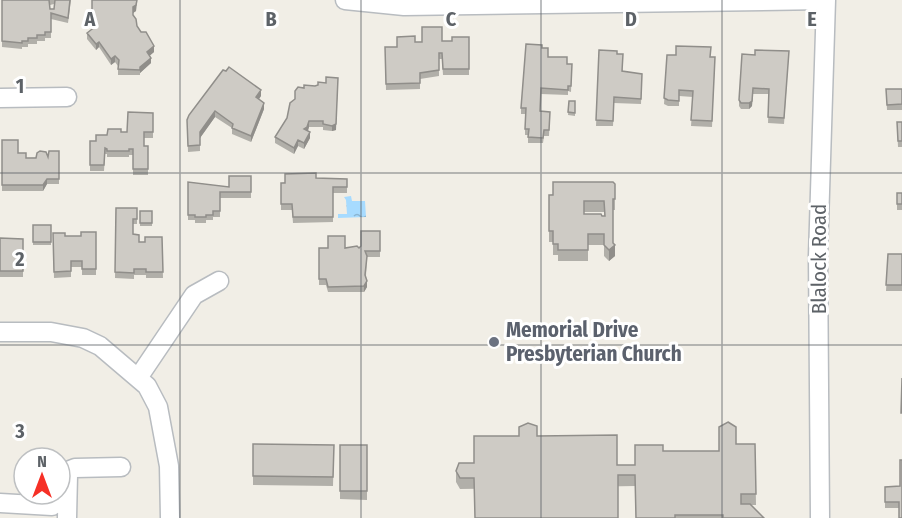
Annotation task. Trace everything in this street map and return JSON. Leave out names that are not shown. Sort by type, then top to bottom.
[{"type":"street","points":[[345,0],[404,6],[826,0]]},
{"type":"street","name":"Blalock Road","points":[[820,518],[818,256],[826,0]]},
{"type":"street","points":[[0,98],[67,97]]},
{"type":"street","points":[[138,378],[194,294],[219,281]]},
{"type":"street","points":[[0,332],[51,332],[83,338],[100,346],[147,386],[158,407],[169,466],[170,518]]},
{"type":"street","points":[[67,518],[70,470],[121,466]]},
{"type":"water","points":[[351,196],[352,201],[365,201],[366,217],[338,218],[338,214],[347,214],[344,197]]},
{"type":"building","points":[[2,0],[49,0],[50,9],[54,9],[55,0],[70,0],[68,18],[51,13],[51,32],[37,35],[37,38],[28,38],[28,41],[22,41],[22,43],[2,41]]},
{"type":"building","points":[[92,0],[137,0],[133,7],[133,15],[137,26],[141,32],[146,32],[154,46],[147,52],[151,58],[140,67],[140,70],[118,69],[119,60],[115,56],[111,59],[99,42],[96,44],[87,33],[96,26],[92,24]]},
{"type":"building","points":[[422,27],[442,27],[442,41],[452,41],[452,37],[469,37],[469,69],[443,69],[442,53],[439,53],[439,70],[420,73],[420,83],[386,84],[385,47],[397,47],[397,37],[415,36],[415,42],[422,42]]},
{"type":"building","points":[[526,44],[542,45],[542,48],[548,48],[548,57],[567,57],[567,64],[572,64],[571,86],[568,86],[568,90],[541,88],[540,111],[550,112],[549,130],[544,130],[543,138],[528,137],[529,129],[525,129],[526,108],[521,108]]},
{"type":"building","points":[[676,46],[711,47],[710,57],[715,57],[712,121],[691,120],[693,91],[679,90],[679,101],[664,98],[667,55],[676,55]]},
{"type":"building","points":[[599,50],[617,51],[617,54],[623,54],[622,71],[642,74],[641,99],[614,97],[613,121],[596,120]]},
{"type":"building","points":[[755,50],[789,51],[784,118],[768,117],[769,89],[753,88],[752,101],[741,103],[739,100],[742,54],[755,55]]},
{"type":"building","points":[[229,67],[261,90],[256,97],[264,103],[251,136],[232,128],[233,124],[215,111],[200,132],[200,145],[188,146],[187,120],[189,115],[223,70],[226,71]]},
{"type":"building","points":[[326,77],[338,78],[336,124],[332,126],[323,124],[323,121],[309,121],[304,129],[310,132],[304,143],[298,140],[294,148],[275,137],[287,118],[290,103],[295,99],[295,91],[298,87],[315,86],[318,82],[326,83]]},
{"type":"building","points":[[886,89],[902,89],[902,104],[887,105]]},
{"type":"building","points":[[569,101],[575,101],[575,113],[568,112]]},
{"type":"building","points":[[128,112],[153,113],[153,132],[144,132],[144,146],[148,146],[148,169],[133,169],[133,149],[107,151],[105,148],[104,165],[90,165],[90,141],[96,141],[96,135],[107,135],[108,129],[121,129],[121,132],[127,132]]},
{"type":"building","points":[[897,122],[902,122],[902,141],[898,141]]},
{"type":"building","points":[[2,140],[18,140],[18,153],[26,153],[26,158],[36,158],[40,151],[46,152],[48,157],[49,151],[59,151],[59,179],[47,179],[43,185],[2,185]]},
{"type":"building","points":[[316,173],[316,178],[347,179],[347,187],[333,187],[333,217],[293,217],[292,204],[281,204],[281,183],[285,183],[285,174]]},
{"type":"building","points":[[229,176],[251,176],[251,192],[220,192],[220,211],[213,211],[213,215],[206,215],[206,217],[188,215],[188,182],[229,187]]},
{"type":"building","points":[[553,182],[613,182],[615,199],[613,199],[613,243],[615,245],[609,250],[604,245],[604,234],[588,234],[588,250],[558,250],[558,244],[553,244],[553,231],[549,231],[549,195],[553,195]],"holes":[[[584,201],[604,201],[605,216],[584,214]]]},
{"type":"building","points":[[897,193],[902,193],[902,204],[897,204]]},
{"type":"building","points":[[116,208],[137,208],[137,219],[133,219],[133,234],[139,235],[139,242],[145,242],[145,237],[162,237],[163,272],[134,269],[134,273],[115,272]]},
{"type":"building","points":[[140,211],[152,211],[152,223],[140,223]]},
{"type":"building","points":[[33,225],[51,225],[51,242],[33,242]]},
{"type":"building","points":[[361,231],[380,231],[380,251],[365,251],[367,281],[364,286],[328,287],[326,279],[319,279],[319,248],[328,248],[328,236],[345,236],[345,248],[357,246],[359,248]]},
{"type":"building","points":[[81,232],[96,232],[96,269],[82,269],[82,261],[71,261],[71,271],[54,272],[53,233],[81,236]]},
{"type":"building","points":[[0,238],[23,239],[23,271],[0,271]]},
{"type":"building","points":[[888,254],[902,254],[902,285],[886,285]]},
{"type":"building","points":[[728,422],[736,427],[736,444],[755,444],[756,494],[741,494],[741,504],[750,504],[764,518],[675,515],[675,518],[636,518],[635,475],[618,475],[618,518],[475,518],[474,478],[460,478],[456,471],[459,463],[474,463],[474,436],[519,436],[519,427],[528,423],[537,426],[537,436],[617,435],[617,465],[635,465],[635,445],[663,445],[663,451],[719,451],[719,427]]},
{"type":"building","points":[[253,444],[334,445],[333,477],[253,476]]},
{"type":"building","points":[[340,445],[367,445],[367,491],[340,491]]},
{"type":"building","points":[[900,460],[902,460],[902,518],[899,518],[899,502],[885,502],[885,487],[900,486]]},
{"type":"place","name":"Memorial Drive Presbyterian Church","points":[[494,342]]}]
